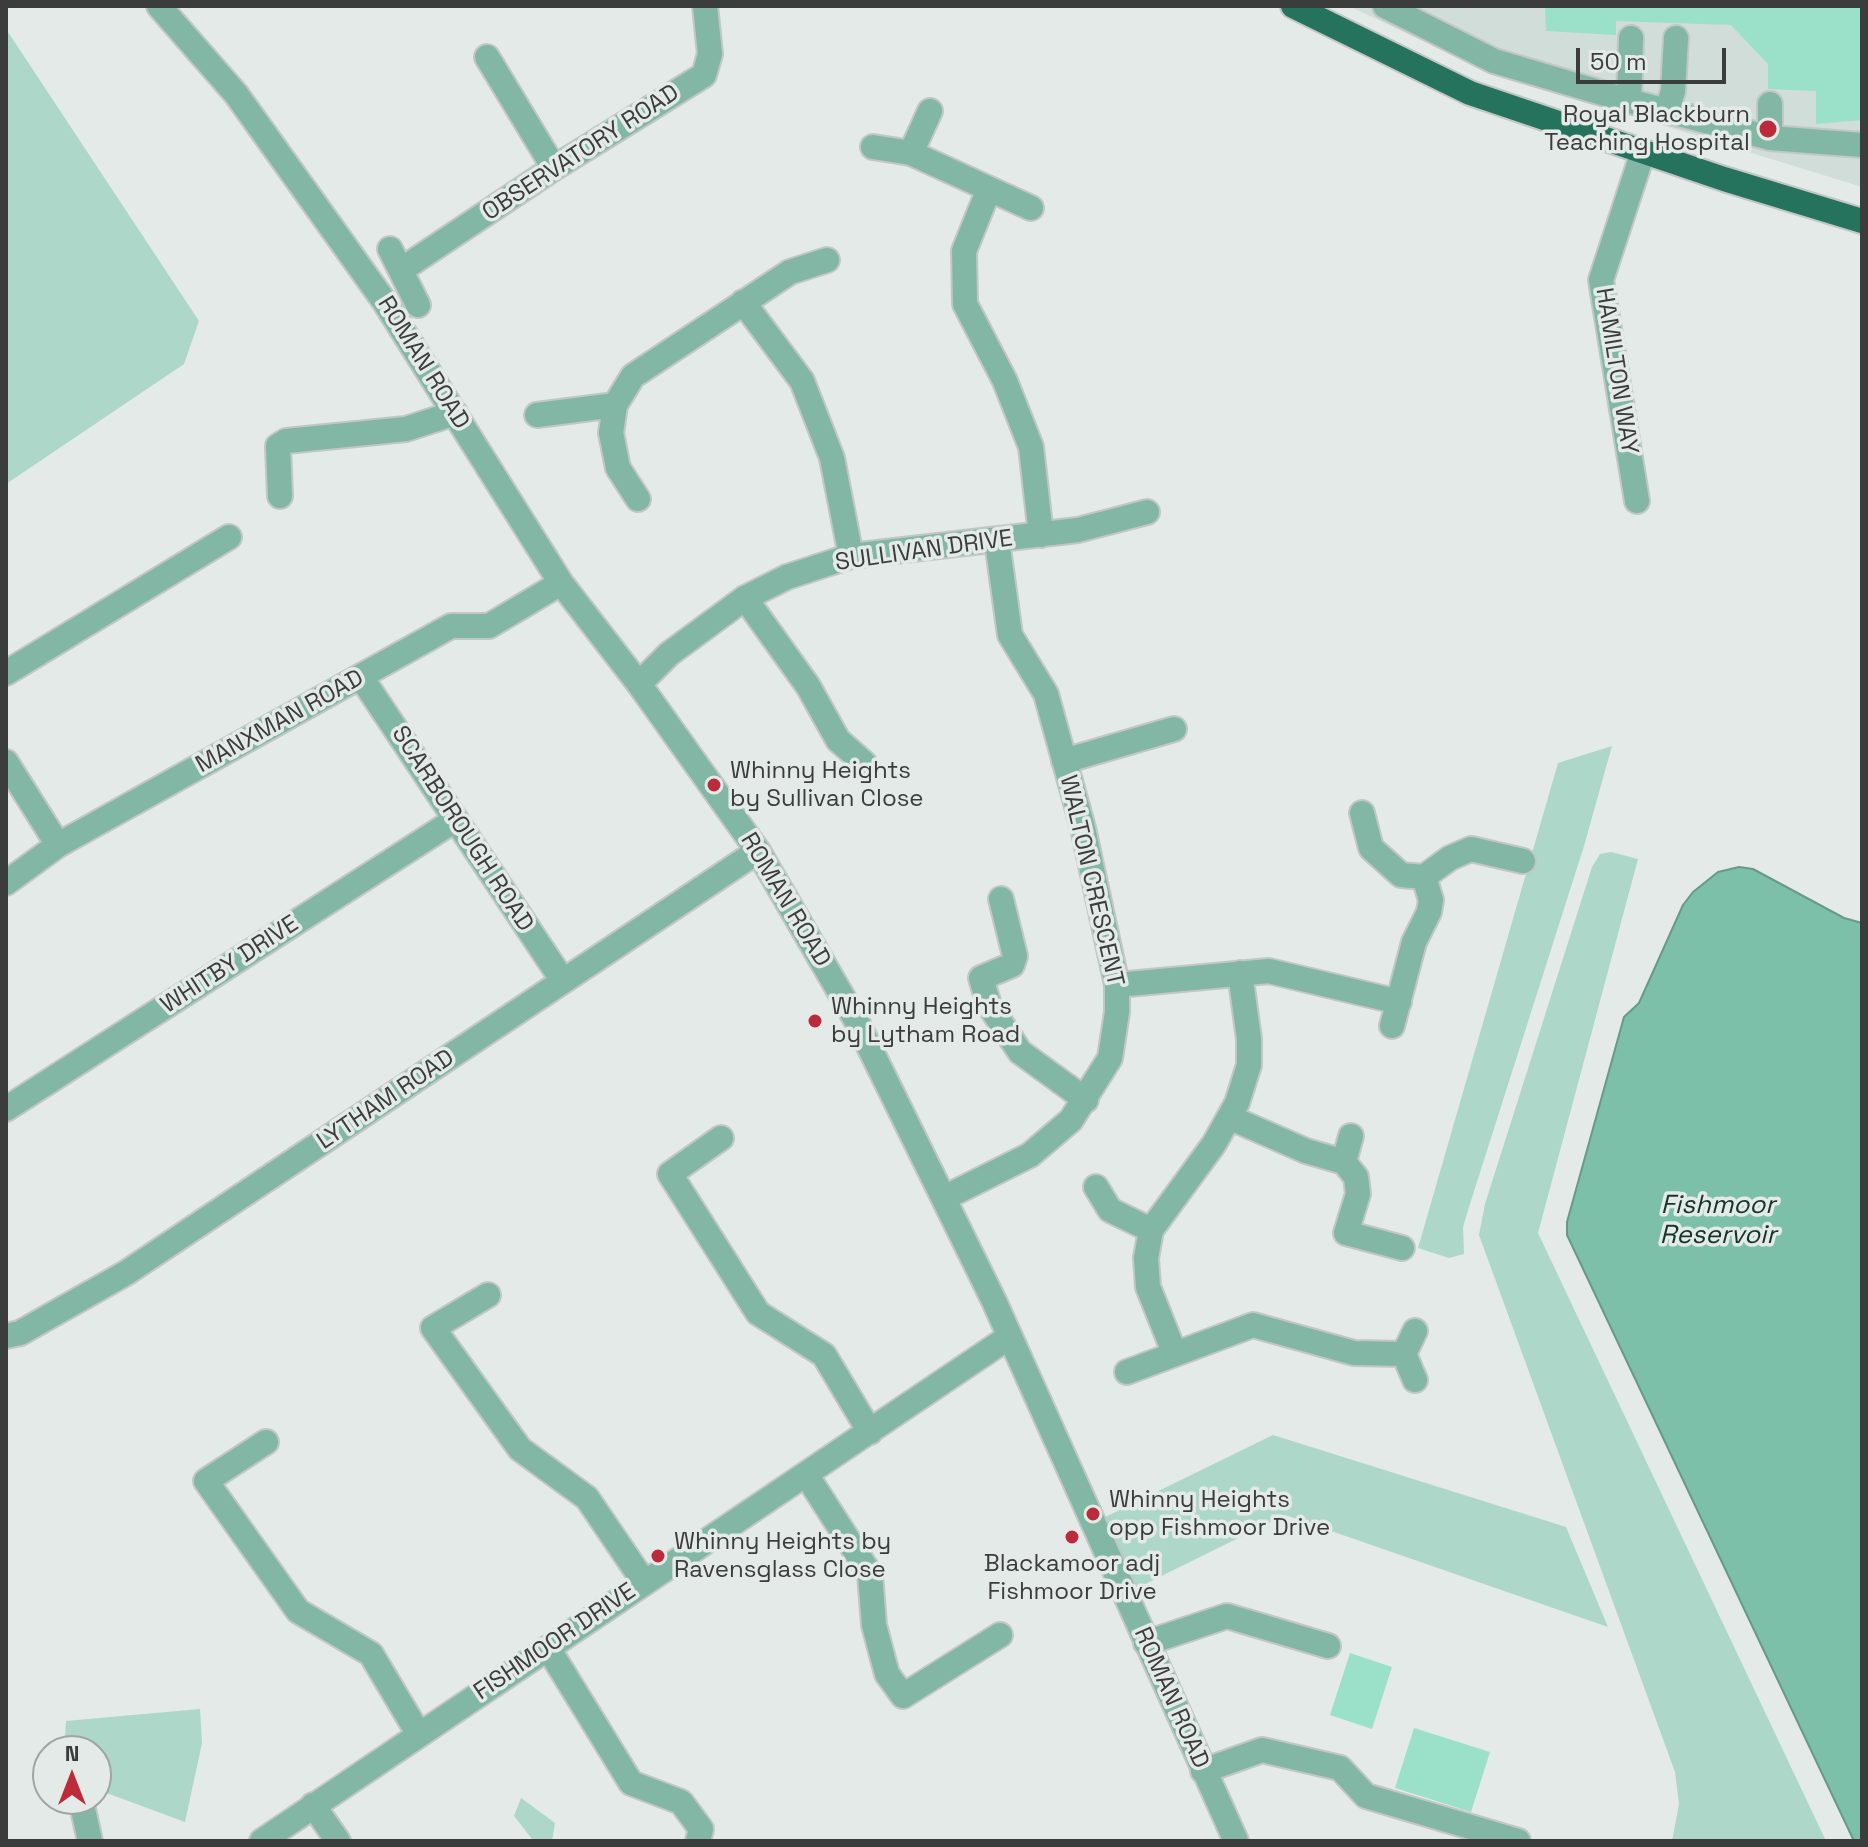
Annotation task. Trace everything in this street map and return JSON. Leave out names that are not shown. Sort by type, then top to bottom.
[{"type":"highway","points":[[1293,6],[1470,93],[1862,221]]},
{"type":"street","name":"ROMAN ROAD","points":[[159,6],[236,94],[384,301],[561,583],[639,684],[758,851],[856,1020],[944,1198],[1236,1841]]},
{"type":"street","name":"OBSERVATORY ROAD","points":[[418,305],[395,260],[554,168],[704,75],[710,54],[705,6]]},
{"type":"street","points":[[1385,6],[1494,61],[1629,101],[1770,138],[1862,145]]},
{"type":"street","points":[[1629,101],[1631,38]]},
{"type":"street","points":[[1667,111],[1673,91],[1676,38]]},
{"type":"street","points":[[487,57],[554,168]]},
{"type":"street","points":[[1770,104],[1770,138]]},
{"type":"street","points":[[911,153],[930,111]]},
{"type":"street","points":[[873,147],[911,153],[1031,208]]},
{"type":"street","name":"HAMILTON WAY","points":[[1637,501],[1601,280],[1643,152]]},
{"type":"street","points":[[989,189],[964,251],[965,304],[1005,381],[1031,447],[1041,535]]},
{"type":"street","points":[[638,499],[618,468],[611,433],[615,405],[633,376],[790,272],[827,260]]},
{"type":"street","points":[[743,302],[802,381],[832,458],[851,556]]},
{"type":"street","points":[[537,415],[615,405]]},
{"type":"street","points":[[280,496],[278,446],[286,441],[406,429],[455,413]]},
{"type":"street","name":"SULLIVAN DRIVE","points":[[639,684],[669,654],[745,598],[787,577],[851,556],[1041,535],[1147,512]]},
{"type":"street","points":[[6,673],[229,537]]},
{"type":"street","name":"WALTON CRESCENT","points":[[944,1198],[1030,1155],[1052,1139],[1086,1100],[1110,1058],[1117,985],[1046,694],[1010,635],[997,541]]},
{"type":"street","name":"MANXMAN ROAD","points":[[6,883],[58,845],[451,626],[489,626],[561,583]]},
{"type":"street","points":[[745,598],[808,686],[838,740],[864,763]]},
{"type":"street","name":"SCARBOROUGH ROAD","points":[[361,677],[563,981]]},
{"type":"street","points":[[1064,761],[1174,729]]},
{"type":"street","points":[[6,762],[58,845]]},
{"type":"street","points":[[1117,985],[1240,973],[1290,973],[1395,1014],[1414,942],[1429,912],[1431,900],[1412,876],[1371,848],[1362,813]]},
{"type":"street","name":"WHITBY DRIVE","points":[[6,1109],[455,820]]},
{"type":"street","points":[[1412,876],[1471,849],[1523,861]]},
{"type":"street","name":"LYTHAM ROAD","points":[[6,1336],[20,1333],[126,1273],[758,851]]},
{"type":"street","points":[[1001,899],[1014,946],[1012,965],[981,978],[989,1005],[1020,1052],[1086,1100]]},
{"type":"street","points":[[1174,1352],[1145,1274],[1151,1230],[1231,1118],[1249,1065],[1249,1039],[1240,973]]},
{"type":"street","points":[[1231,1118],[1306,1151],[1344,1162],[1356,1177],[1358,1194],[1346,1233],[1402,1248]]},
{"type":"street","points":[[1344,1162],[1351,1136]]},
{"type":"street","points":[[721,1138],[670,1174],[758,1313],[824,1355],[870,1432]]},
{"type":"street","points":[[1096,1187],[1110,1210],[1151,1230]]},
{"type":"street","points":[[488,1295],[433,1328],[520,1449],[587,1498],[644,1582]]},
{"type":"street","points":[[1127,1372],[1253,1325],[1354,1353],[1404,1354]]},
{"type":"street","points":[[1415,1331],[1404,1354],[1415,1380]]},
{"type":"street","name":"FISHMOOR DRIVE","points":[[262,1841],[1009,1337]]},
{"type":"street","points":[[266,1442],[206,1481],[298,1611],[371,1654],[418,1733]]},
{"type":"street","points":[[807,1476],[870,1574],[874,1625],[887,1674],[903,1696],[1000,1635]]},
{"type":"street","points":[[1146,1643],[1227,1616],[1328,1646]]},
{"type":"street","points":[[548,1648],[631,1783],[681,1802],[701,1829],[698,1841]]},
{"type":"street","points":[[1203,1771],[1262,1750],[1340,1768],[1366,1796],[1518,1841]]},
{"type":"street","points":[[313,1805],[338,1841]]},
{"type":"street","points":[[84,1815],[90,1841]]},
{"type":"shaded area","name":"Royal Blackburn Teaching Hospital","points":[[1349,6],[1862,6],[1862,187],[1486,71]]},
{"type":"shaded area","points":[[6,29],[199,321],[184,364],[6,484]]},
{"type":"shaded area","points":[[1612,746],[1584,846],[1463,1227],[1464,1254],[1449,1258],[1418,1248],[1558,763]]},
{"type":"shaded area","points":[[1611,852],[1638,859],[1538,1233],[1826,1841],[1672,1841],[1679,1804],[1675,1772],[1479,1235],[1485,1204],[1592,867],[1600,854]]},
{"type":"shaded area","points":[[1273,1435],[1566,1527],[1608,1627],[1285,1515],[1129,1592],[1097,1521]]},
{"type":"shaded area","points":[[200,1709],[202,1743],[185,1822],[112,1795],[112,1735],[65,1735],[66,1721]]},
{"type":"shaded area","points":[[521,1798],[555,1823],[552,1841],[532,1839],[514,1816]]},
{"type":"water","name":"Fishmoor Reservoir","points":[[1739,867],[1753,869],[1844,918],[1862,923],[1862,1841],[1854,1841],[1567,1235],[1567,1222],[1624,1017],[1639,1003],[1683,905],[1693,892],[1718,872]]},
{"type":"building","name":"Royal Blackburn Teaching Hospital","points":[[1545,6],[1862,6],[1862,120],[1816,124],[1816,91],[1768,89],[1768,64],[1731,25],[1616,21],[1616,35],[1546,31]]},
{"type":"building","points":[[1350,1653],[1392,1667],[1372,1729],[1330,1715]]},
{"type":"building","points":[[1414,1728],[1490,1752],[1471,1812],[1395,1788]]},
{"type":"place","name":"Royal Blackburn Teaching Hospital","points":[[1768,129]]},
{"type":"place","name":"Whinny Heights by Sullivan Close","points":[[714,785]]},
{"type":"place","name":"Whinny Heights by Lytham Road","points":[[815,1021]]},
{"type":"place","name":"Whinny Heights opp Fishmoor Drive","points":[[1093,1514]]},
{"type":"place","name":"Blackamoor adj Fishmoor Drive","points":[[1072,1537]]},
{"type":"place","name":"Whinny Heights by Ravensglass Close","points":[[658,1556]]}]
